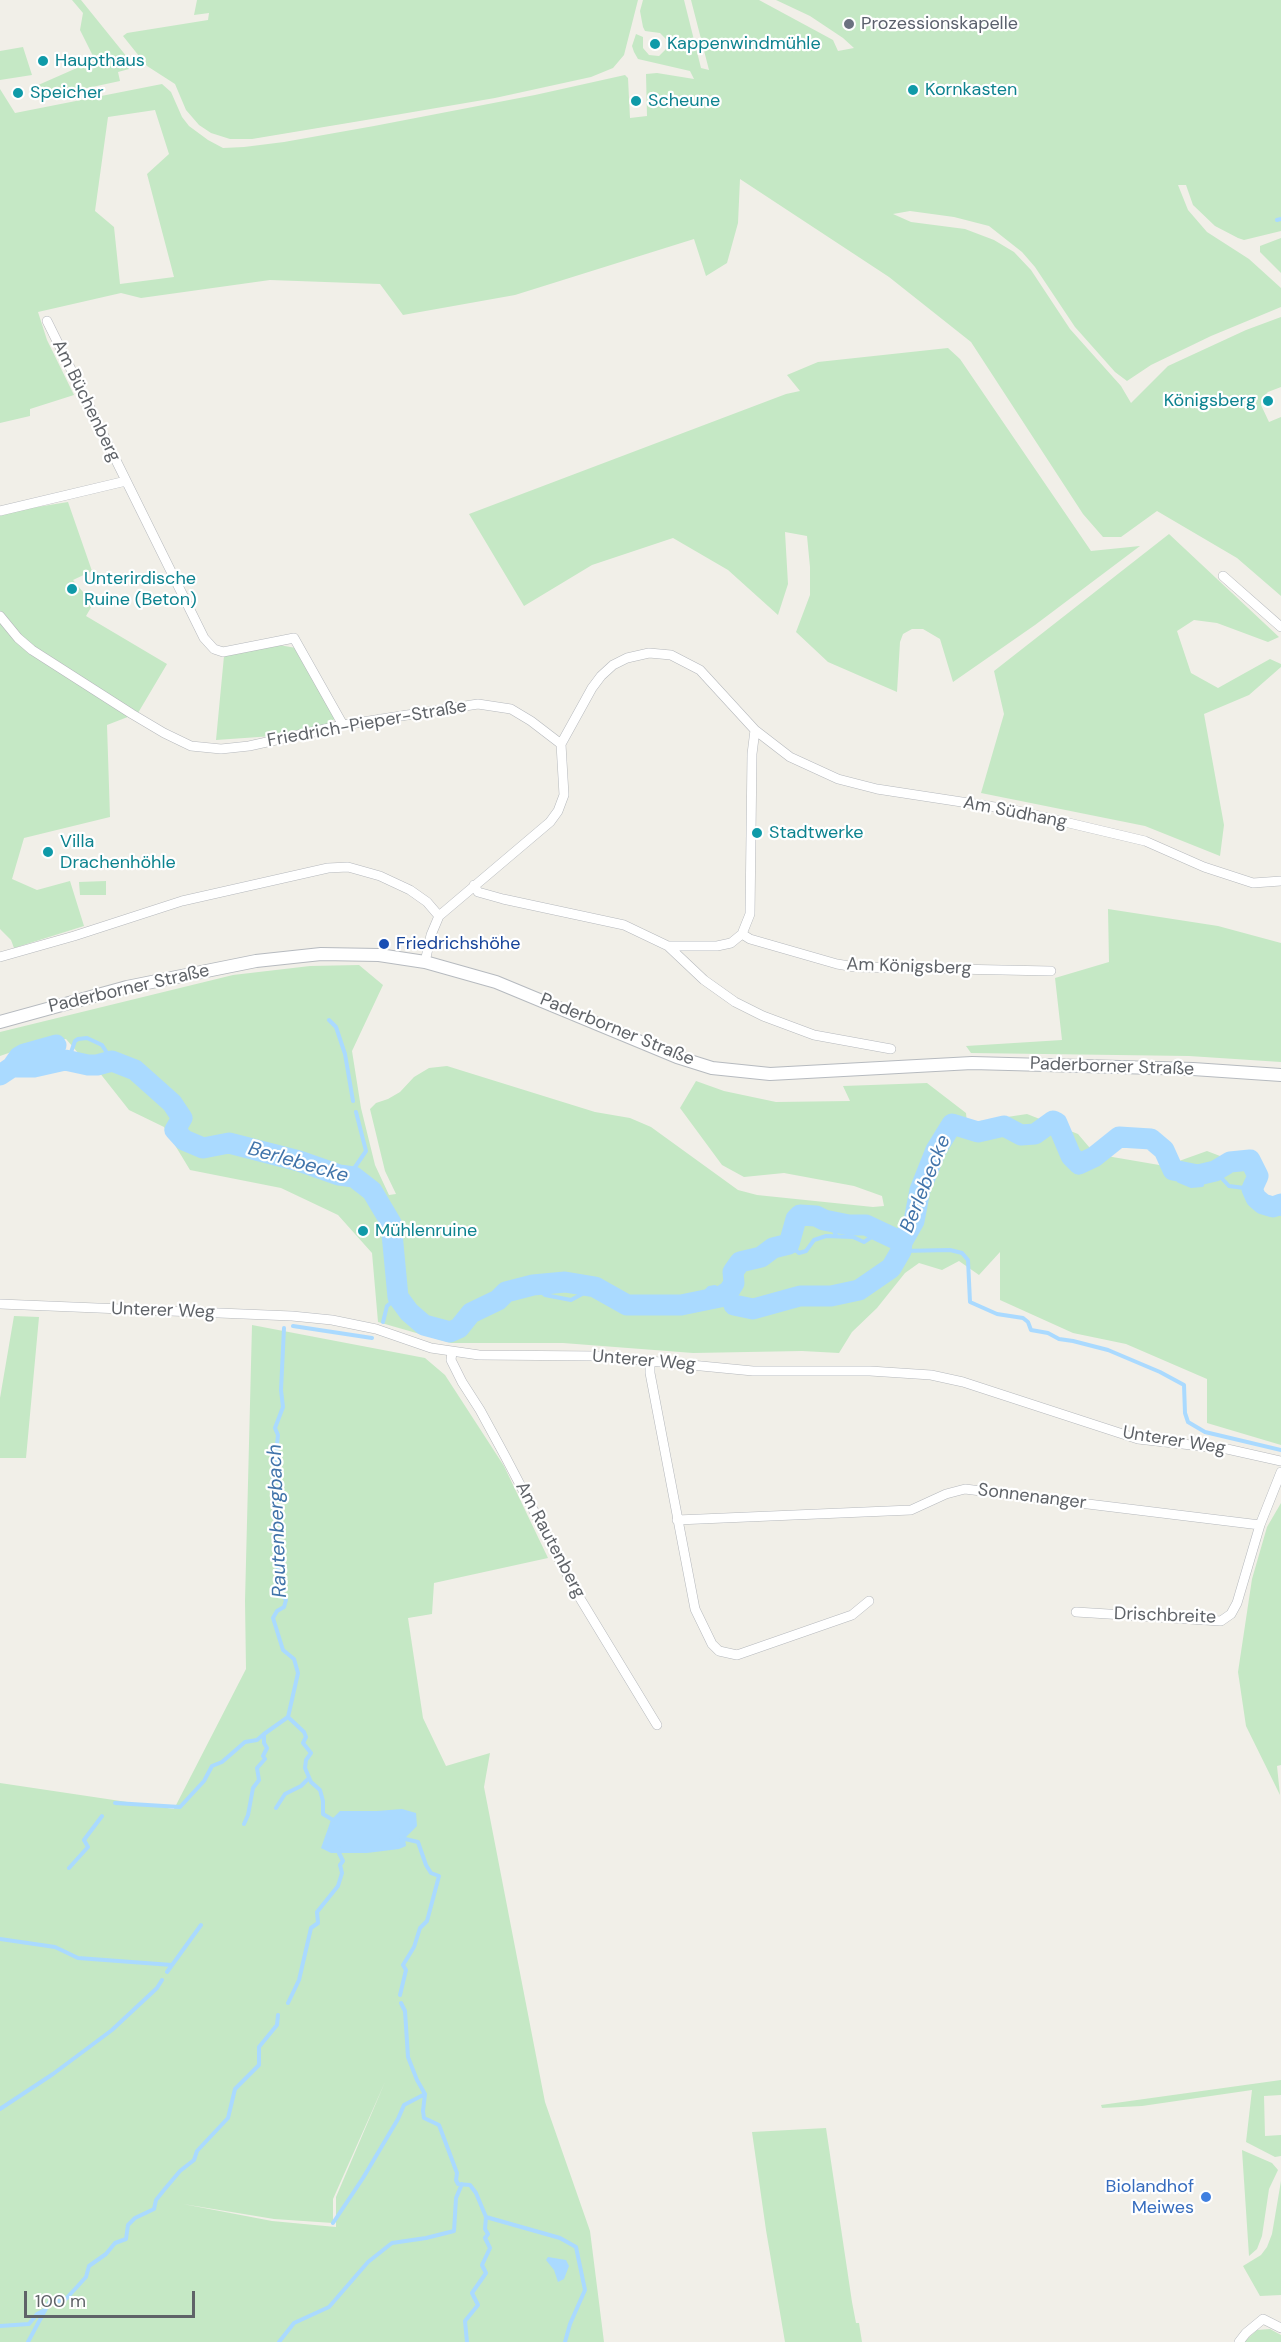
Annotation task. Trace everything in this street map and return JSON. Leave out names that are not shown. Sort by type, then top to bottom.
[{"type":"main road","name":"Paderborner Straße","points":[[0,1022],[127,987],[256,961],[321,954],[379,955],[425,962],[496,982],[677,1058],[712,1068],[770,1074],[983,1063],[1193,1069],[1281,1075]]},
{"type":"street","name":"Am Büchenberg","points":[[47,321],[204,638],[214,649],[223,652],[294,638],[343,725]]},
{"type":"street","name":"Am Büchenberg","points":[[0,511],[126,481]]},
{"type":"street","points":[[1223,576],[1281,627]]},
{"type":"street","name":"Friedrich-Pieper-Straße","points":[[0,616],[18,638],[32,650],[156,729],[191,746],[221,749],[249,746],[343,725],[478,704],[511,709],[561,744]]},
{"type":"street","name":"Am Südhang","points":[[561,744],[601,676],[613,665],[627,658],[649,652],[671,655],[700,670],[755,730],[790,757],[838,779],[877,789],[1014,810],[1145,841],[1204,867],[1253,883],[1281,881]]},
{"type":"street","points":[[668,946],[717,946],[731,943],[742,934],[750,914],[752,754],[755,730]]},
{"type":"street","points":[[425,962],[431,935],[439,916],[550,822],[558,811],[564,795],[561,744]]},
{"type":"street","points":[[0,957],[182,901],[328,868],[348,867],[380,876],[410,890],[427,902],[439,916]]},
{"type":"street","points":[[474,885],[478,892],[503,900],[624,925],[668,946],[704,980],[735,1002],[763,1016],[814,1035],[891,1048]]},
{"type":"street","name":"Am Königsberg","points":[[742,934],[750,939],[855,967],[1051,971]]},
{"type":"street","name":"Unterer Weg","points":[[0,1304],[292,1316],[332,1320],[376,1329],[431,1348],[452,1352],[515,1356],[598,1356],[753,1371],[870,1371],[931,1375],[963,1382],[1138,1439],[1227,1449],[1281,1461]]},
{"type":"street","name":"Am Rautenberg","points":[[452,1352],[451,1360],[462,1382],[480,1410],[578,1595],[657,1725]]},
{"type":"street","points":[[650,1360],[650,1373],[695,1609],[708,1638],[719,1651],[736,1655],[852,1615],[869,1601]]},
{"type":"street","points":[[1260,1525],[1281,1472]]},
{"type":"street","name":"Sonnenanger","points":[[677,1520],[911,1510],[946,1494],[965,1489],[1260,1525]]},
{"type":"street","name":"Drischbreite","points":[[1076,1611],[1221,1621],[1231,1614],[1237,1603],[1260,1525]]},
{"type":"street","points":[[1239,2342],[1263,2319],[1281,2328]]},
{"type":"green space","points":[[72,0],[81,0],[127,57],[129,69],[118,72],[120,81],[41,98],[33,91],[36,86],[95,60],[80,30],[83,13]]},
{"type":"green space","points":[[197,0],[638,0],[624,55],[613,68],[591,77],[495,98],[252,139],[230,139],[211,133],[199,125],[186,110],[175,84],[147,66],[123,36],[127,33],[208,20],[209,13],[194,15]]},
{"type":"green space","points":[[643,0],[684,0],[701,68],[709,70],[691,0],[759,0],[833,40],[838,51],[854,48],[810,16],[776,0],[1281,0],[1281,231],[1244,240],[1238,238],[1215,226],[1193,205],[1186,185],[1178,185],[1188,210],[1207,232],[1249,259],[1281,288],[1281,307],[1211,336],[1151,365],[1127,381],[1115,372],[1075,327],[1035,267],[1022,252],[989,226],[954,217],[910,211],[893,214],[911,222],[965,229],[994,240],[1014,252],[1031,270],[1070,329],[1121,386],[1131,403],[1168,366],[1246,330],[1281,317],[1281,387],[1268,392],[1262,398],[1261,405],[1269,422],[1281,417],[1281,596],[1237,558],[1157,511],[1121,537],[1103,537],[1083,514],[971,342],[889,277],[740,179],[738,223],[727,263],[706,276],[694,239],[515,295],[403,315],[380,284],[270,280],[141,298],[121,293],[38,312],[47,340],[74,395],[30,409],[30,416],[0,423],[0,89],[15,113],[162,84],[171,92],[182,117],[189,126],[223,148],[284,142],[374,126],[625,75],[628,78],[630,118],[647,116],[646,74],[657,73],[694,79],[690,71],[638,59],[632,46],[636,34],[643,37],[643,48],[649,55],[659,56],[666,49],[667,40],[660,33],[645,31],[640,11]],"holes":[[[155,110],[169,154],[147,174],[174,277],[120,284],[114,227],[95,211],[108,117]]]},
{"type":"green space","points":[[23,47],[32,75],[0,80],[0,51]]},
{"type":"green space","points":[[1281,238],[1281,273],[1260,252],[1260,246]]},
{"type":"green space","points":[[948,348],[960,359],[1091,551],[1140,546],[1035,625],[953,682],[940,639],[923,629],[912,629],[903,634],[900,642],[897,692],[828,662],[796,632],[810,595],[807,536],[785,532],[788,584],[778,615],[728,570],[673,538],[592,565],[524,606],[469,514],[786,394],[800,391],[787,375],[818,362]]},
{"type":"green space","points":[[68,502],[92,571],[73,580],[93,604],[86,616],[167,664],[138,713],[107,725],[110,817],[24,838],[12,879],[37,890],[70,881],[84,926],[14,948],[11,940],[0,929],[0,513]]},
{"type":"green space","points":[[1169,534],[1279,637],[1268,642],[1217,623],[1194,620],[1177,631],[1191,673],[1218,688],[1270,659],[1281,664],[1281,667],[1249,695],[1204,714],[1224,825],[1220,856],[1145,826],[981,793],[1004,714],[994,671]]},
{"type":"green space","points":[[279,645],[296,648],[334,714],[334,719],[331,723],[273,736],[216,740],[224,656]]},
{"type":"green space","points":[[106,881],[106,895],[80,895],[79,882]]},
{"type":"green space","points":[[1108,909],[1218,926],[1281,943],[1281,1062],[1189,1056],[971,1053],[966,1046],[1062,1040],[1055,978],[1109,962]]},
{"type":"green space","points":[[359,965],[383,985],[352,1051],[361,1108],[375,1165],[389,1195],[396,1194],[385,1171],[370,1109],[376,1103],[400,1092],[414,1077],[429,1068],[447,1066],[595,1112],[630,1118],[651,1127],[738,1190],[757,1195],[873,1207],[884,1206],[882,1196],[854,1186],[784,1173],[744,1177],[722,1165],[680,1108],[696,1081],[724,1091],[776,1102],[850,1101],[843,1086],[927,1083],[966,1113],[967,1123],[1027,1114],[1078,1134],[1095,1154],[1165,1166],[1207,1151],[1246,1166],[1263,1195],[1281,1205],[1281,1445],[1207,1423],[1207,1379],[1126,1344],[1073,1333],[1000,1300],[1000,1252],[979,1275],[959,1261],[942,1270],[919,1263],[905,1273],[877,1308],[852,1332],[839,1353],[802,1351],[693,1353],[563,1343],[451,1343],[378,1322],[372,1253],[338,1215],[281,1188],[190,1170],[164,1127],[129,1110],[88,1058],[79,1054],[66,1039],[49,1039],[0,1056],[0,1032],[233,975],[310,966]]},
{"type":"green space","points":[[14,1316],[39,1317],[26,1458],[0,1458],[0,1398]]},
{"type":"green space","points":[[252,1325],[425,1358],[445,1375],[504,1466],[548,1558],[434,1583],[432,1614],[408,1618],[423,1718],[446,1766],[490,1753],[484,1787],[545,2102],[590,2231],[604,2342],[0,2342],[0,1783],[174,1809],[246,1669],[245,1601]],"holes":[[[385,2082],[336,2197],[336,2227],[272,2221],[183,2204],[274,2219],[333,2223],[333,2199]]]},
{"type":"green space","points":[[1281,1503],[1281,1765],[1277,1766],[1280,1795],[1246,1726],[1238,1672],[1252,1579],[1267,1527]]},
{"type":"green space","points":[[1281,2080],[1281,2095],[1264,2096],[1265,2136],[1281,2135],[1281,2156],[1275,2157],[1246,2142],[1252,2090],[1142,2106],[1102,2108],[1101,2105]]},
{"type":"green space","points":[[826,2128],[852,2302],[862,2342],[785,2342],[752,2132]]},
{"type":"green space","points":[[1242,2150],[1272,2163],[1278,2170],[1269,2189],[1262,2236],[1257,2249],[1249,2256]]},
{"type":"green space","points":[[1281,2181],[1281,2295],[1260,2296],[1243,2266],[1261,2255],[1267,2247],[1272,2234]]},
{"type":"green space","points":[[1270,2329],[1281,2335],[1281,2342],[1244,2342],[1257,2330]]},
{"type":"water","points":[[402,1809],[416,1813],[417,1826],[405,1838],[406,1846],[367,1853],[331,1853],[321,1848],[331,1820],[340,1811]]},
{"type":"water","points":[[548,2257],[566,2260],[569,2266],[564,2279],[558,2282],[554,2270],[546,2260]]},
{"type":"waterway","points":[[1277,220],[1281,219]]},
{"type":"waterway","points":[[329,1020],[336,1027],[345,1054],[353,1101]]},
{"type":"waterway","name":"Berlebecke","points":[[65,1060],[70,1055],[75,1041],[87,1038],[102,1045],[112,1061]]},
{"type":"waterway","points":[[12,1067],[24,1054],[56,1045]]},
{"type":"waterway","name":"Berlebecke","points":[[0,1075],[12,1067],[34,1067],[65,1060],[88,1065],[112,1061],[135,1070],[172,1103],[182,1118],[175,1130],[184,1140],[203,1148],[229,1143],[299,1161],[339,1175],[354,1177],[372,1191],[391,1223],[398,1297],[409,1312],[424,1325],[450,1332],[459,1328],[471,1313],[498,1300],[506,1292],[533,1285],[565,1282],[595,1287],[627,1305],[681,1305],[720,1297],[729,1291],[734,1283],[733,1272],[740,1262],[761,1257],[773,1248],[789,1244],[796,1219],[800,1215],[816,1216],[849,1225],[866,1225],[902,1242]]},
{"type":"waterway","points":[[347,1176],[366,1151],[356,1112]]},
{"type":"waterway","name":"Berlebecke","points":[[734,1305],[753,1309],[800,1296],[831,1296],[859,1290],[891,1268],[914,1221],[920,1190],[936,1150],[952,1124],[978,1132],[1004,1126],[1021,1135],[1035,1134],[1053,1121],[1057,1123],[1071,1156],[1079,1164],[1094,1157],[1119,1137],[1151,1139],[1164,1150],[1173,1170],[1198,1175],[1215,1171],[1230,1162],[1250,1160],[1258,1176],[1252,1189],[1256,1198],[1263,1204],[1273,1207],[1281,1204]]},
{"type":"waterway","points":[[1173,1170],[1179,1181],[1191,1186],[1202,1185],[1203,1174]]},
{"type":"waterway","points":[[1215,1171],[1229,1186],[1252,1189]]},
{"type":"waterway","points":[[1273,1207],[1281,1214]]},
{"type":"waterway","points":[[829,1221],[836,1235]]},
{"type":"waterway","points":[[850,1237],[853,1226]]},
{"type":"waterway","points":[[789,1244],[799,1253],[806,1251],[814,1240],[826,1236],[853,1237],[864,1242],[879,1232]]},
{"type":"waterway","points":[[901,1251],[950,1250],[962,1253],[968,1260],[970,1302],[997,1314],[1023,1318],[1028,1322],[1031,1330],[1108,1350],[1160,1372],[1184,1385],[1185,1413],[1188,1422],[1205,1432],[1281,1450]]},
{"type":"waterway","points":[[533,1285],[545,1295],[571,1300],[595,1287]]},
{"type":"waterway","points":[[698,1300],[709,1288],[715,1287],[723,1295]]},
{"type":"waterway","points":[[383,1322],[387,1306],[398,1297]]},
{"type":"waterway","points":[[293,1326],[372,1338]]},
{"type":"waterway","name":"Rautenbergbach","points":[[284,1328],[281,1390],[283,1407],[275,1428],[278,1435],[273,1480],[279,1590],[286,1600],[284,1607],[277,1611],[273,1618],[283,1650],[294,1659],[298,1673],[288,1717],[304,1732],[306,1737],[303,1743],[311,1753],[306,1760],[305,1768],[311,1782],[320,1790],[323,1814],[333,1820]]},
{"type":"waterway","points":[[244,1824],[253,1788],[259,1780],[257,1768],[265,1759],[263,1756],[267,1748],[264,1743],[264,1734],[288,1717]]},
{"type":"waterway","points":[[115,1803],[180,1807],[204,1781],[212,1766],[222,1762],[245,1742],[257,1740],[264,1734]]},
{"type":"waterway","points":[[276,1808],[285,1794],[301,1786],[309,1778]]},
{"type":"waterway","points":[[69,1868],[88,1847],[84,1840],[102,1816]]},
{"type":"waterway","name":"Rautenbergbach","points":[[400,1995],[406,1970],[403,1965],[414,1947],[420,1928],[427,1921],[439,1876],[431,1873],[426,1865],[418,1842],[401,1838]]},
{"type":"waterway","points":[[288,2003],[299,1980],[311,1928],[318,1923],[317,1912],[338,1886],[342,1873],[340,1865],[343,1861],[339,1848]]},
{"type":"waterway","points":[[167,1972],[201,1925]]},
{"type":"waterway","points":[[0,1939],[55,1947],[78,1958],[172,1965]]},
{"type":"waterway","points":[[0,2109],[53,2074],[112,2030],[157,1988],[162,1980]]},
{"type":"waterway","name":"Rautenbergbach","points":[[401,2003],[405,2011],[408,2057],[425,2094],[424,2118],[439,2125],[457,2173],[458,2184],[470,2185],[486,2217],[485,2229],[488,2234],[485,2238],[490,2248],[482,2265],[486,2273],[472,2293],[478,2305],[465,2321],[467,2342]]},
{"type":"waterway","points":[[28,2342],[50,2301],[64,2301],[86,2277],[89,2266],[106,2254],[115,2243],[126,2239],[128,2225],[135,2218],[154,2209],[156,2200],[164,2190],[180,2171],[194,2160],[197,2151],[228,2118],[235,2089],[259,2065],[259,2047],[277,2025],[278,2015]]},
{"type":"waterway","points":[[333,2223],[363,2178],[404,2105],[425,2094]]},
{"type":"waterway","points":[[279,2342],[294,2323],[329,2307],[368,2262],[392,2243],[454,2231],[456,2198],[462,2184]]},
{"type":"waterway","points":[[486,2217],[560,2238],[576,2247],[585,2290],[565,2342]]},
{"type":"waterway","points":[[0,2326],[29,2324],[37,2314],[45,2310]]},
{"type":"place","name":"Prozessionskapelle","points":[[849,24]]},
{"type":"place","name":"Kappenwindmühle","points":[[655,44]]},
{"type":"place","name":"Haupthaus","points":[[43,61]]},
{"type":"place","name":"Kornkasten","points":[[913,90]]},
{"type":"place","name":"Speicher","points":[[18,93]]},
{"type":"place","name":"Scheune","points":[[636,101]]},
{"type":"place","name":"Königsberg","points":[[1268,401]]},
{"type":"place","name":"Unterirdische Ruine (Beton)","points":[[72,589]]},
{"type":"place","name":"Stadtwerke","points":[[757,833]]},
{"type":"place","name":"Villa Drachenhöhle","points":[[48,852]]},
{"type":"place","name":"Friedrichshöhe","points":[[384,944]]},
{"type":"place","name":"Mühlenruine","points":[[363,1231]]},
{"type":"place","name":"Biolandhof Meiwes","points":[[1206,2197]]}]
